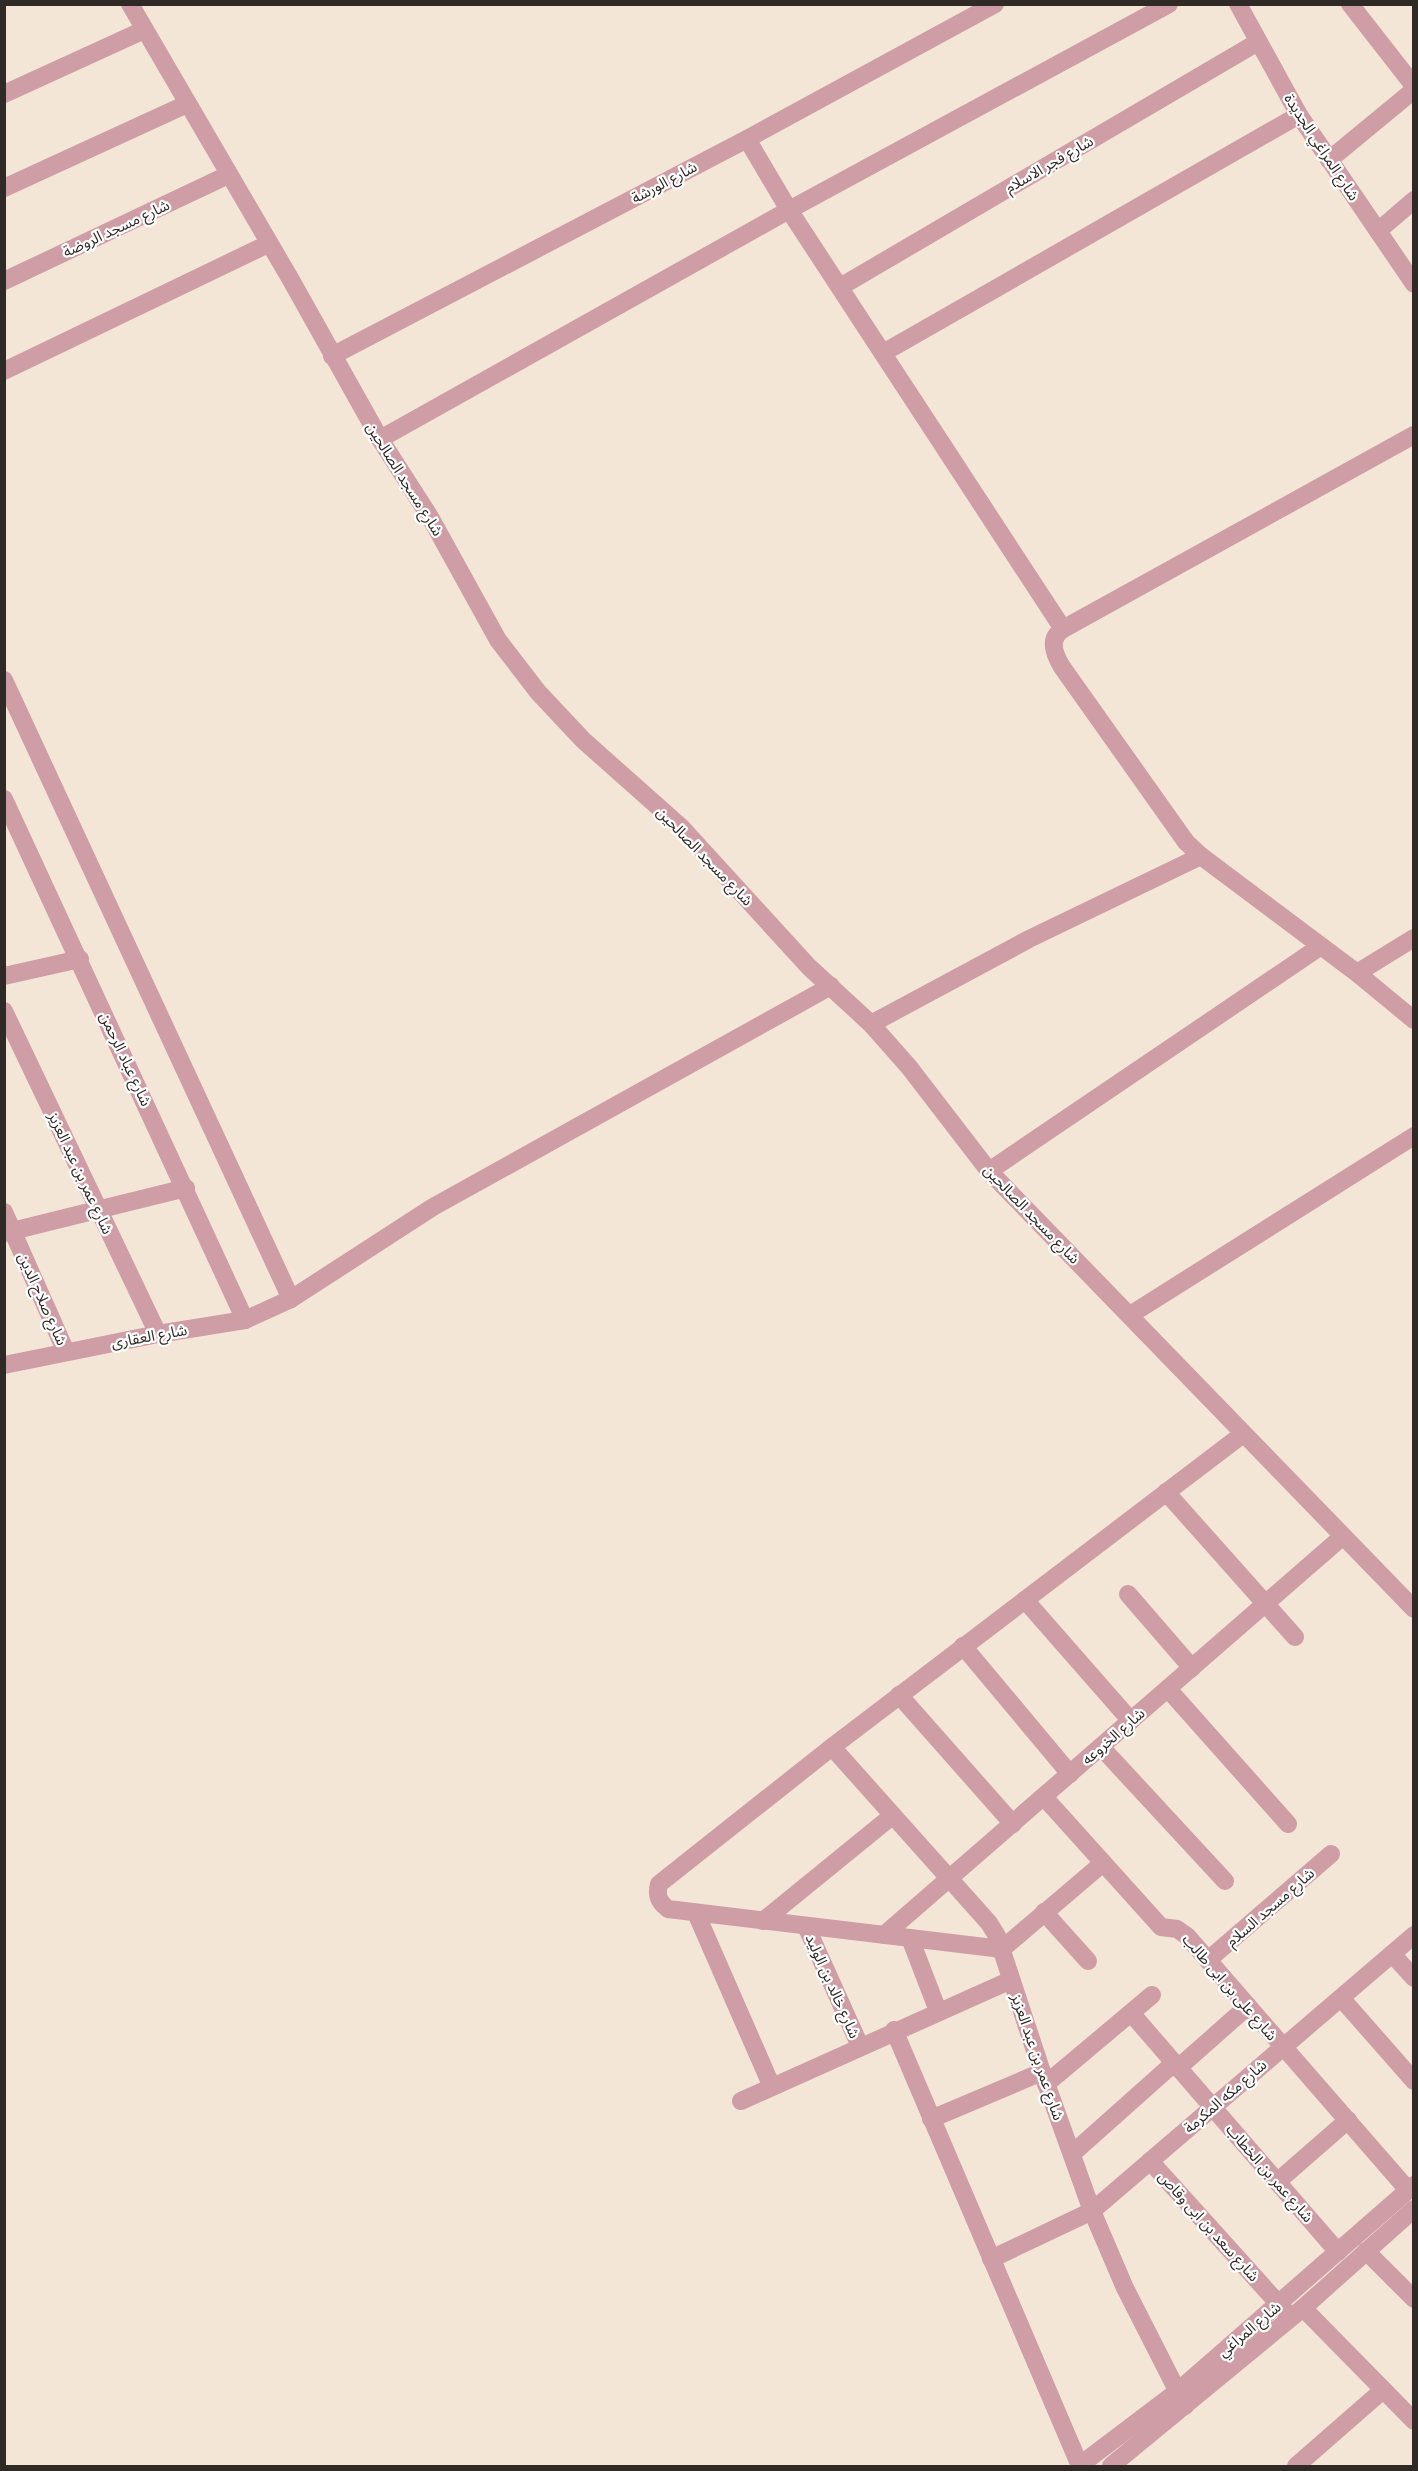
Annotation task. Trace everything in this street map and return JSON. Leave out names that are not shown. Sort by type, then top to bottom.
[{"type":"street","name":"شارع مسجد الصالحين","points":[[129,4],[313,318],[380,439],[430,517],[498,640],[538,692],[583,740],[682,828],[794,951],[871,1024],[909,1067],[989,1171],[1413,1609]]},
{"type":"street","name":"شارع الورشة","points":[[332,356],[747,139],[995,4]]},
{"type":"street","points":[[380,439],[789,210],[1169,4]]},
{"type":"street","name":"شارع المراغي الجديدة","points":[[1238,4],[1299,115],[1413,284]]},
{"type":"street","points":[[1329,160],[1413,88],[1350,4]]},
{"type":"street","points":[[4,94],[144,30]]},
{"type":"street","name":"شارع فجر الاسلام","points":[[840,287],[1258,42]]},
{"type":"street","points":[[4,188],[187,104]]},
{"type":"street","points":[[883,353],[1299,115]]},
{"type":"street","points":[[747,139],[789,210],[1063,629]]},
{"type":"street","name":"شارع مسجد الروضة","points":[[4,280],[228,175]]},
{"type":"street","points":[[1378,231],[1413,200]]},
{"type":"street","points":[[4,371],[268,244]]},
{"type":"street","points":[[1413,435],[1063,629],[1057,633],[1054,640],[1056,658],[1180,832],[1202,856],[1357,973],[1413,1020]]},
{"type":"street","points":[[4,680],[291,1299]]},
{"type":"street","name":"شارع عباد الرحمن","points":[[4,799],[186,1188],[245,1320]]},
{"type":"street","points":[[871,1024],[1029,939],[1202,856]]},
{"type":"street","points":[[1357,973],[1413,938]]},
{"type":"street","points":[[989,1171],[1321,946]]},
{"type":"street","points":[[4,976],[80,959]]},
{"type":"street","name":"شارع العقارى","points":[[4,1365],[158,1334],[245,1320],[291,1299],[433,1207],[831,986]]},
{"type":"street","name":"شارع عمر بن عبد العزيز","points":[[4,1011],[158,1334]]},
{"type":"street","points":[[1130,1315],[1413,1136]]},
{"type":"street","points":[[9,1232],[186,1188]]},
{"type":"street","name":"شارع صلاح الدين","points":[[4,1212],[9,1232],[66,1352]]},
{"type":"street","points":[[1103,1863],[1002,1949],[668,1909],[660,1902],[657,1894],[659,1884],[831,1747],[1243,1434]]},
{"type":"street","points":[[1166,1492],[1295,1637]]},
{"type":"street","name":"شارع الخروعه","points":[[884,1935],[1342,1537]]},
{"type":"street","points":[[1128,1594],[1192,1668]]},
{"type":"street","points":[[1025,1600],[1131,1721]]},
{"type":"street","points":[[963,1646],[1070,1774]]},
{"type":"street","points":[[1168,1689],[1288,1824]]},
{"type":"street","points":[[899,1695],[1013,1824]]},
{"type":"street","name":"شارع عمر بن عبد العزيز","points":[[831,1747],[989,1923],[1002,1949],[1044,2078],[1092,2211],[1125,2288],[1181,2398]]},
{"type":"street","points":[[1101,1747],[1225,1881]]},
{"type":"street","name":"شارع على بن ابى طالب","points":[[1044,1797],[1161,1927],[1182,1931],[1411,2188]]},
{"type":"street","points":[[763,1921],[892,1816]]},
{"type":"street","name":"شارع مسجد السلام","points":[[1208,1960],[1331,1854]]},
{"type":"street","points":[[1044,1912],[1088,1961]]},
{"type":"street","points":[[696,1913],[772,2087]]},
{"type":"street","name":"شارع خالد بن الوليد","points":[[806,1926],[861,2046]]},
{"type":"street","name":"شارع مكه المكرمة","points":[[991,2259],[1092,2211],[1413,1935]]},
{"type":"street","points":[[910,1938],[938,2012]]},
{"type":"street","points":[[1392,1954],[1413,1978]]},
{"type":"street","points":[[741,2101],[894,2030],[1011,1980]]},
{"type":"street","points":[[931,2119],[1044,2078],[1152,1995]]},
{"type":"street","points":[[1341,1998],[1413,2081]]},
{"type":"street","points":[[1073,2154],[1248,2006]]},
{"type":"street","name":"شارع عمر بن الخطاب","points":[[1131,2013],[1338,2252]]},
{"type":"street","points":[[894,2030],[1079,2466]]},
{"type":"street","points":[[1277,2182],[1348,2120]]},
{"type":"street","name":"شارع سعد بن ابى وقاص","points":[[1150,2161],[1291,2310],[1383,2390],[1413,2421]]},
{"type":"street","name":"شارع المراغي","points":[[1291,2310],[1338,2252],[1411,2188]]},
{"type":"street","name":"شارع المراغي","points":[[1079,2466],[1181,2398],[1366,2251],[1413,2209]]},
{"type":"street","points":[[1366,2251],[1413,2299]]},
{"type":"street","points":[[1306,2464],[1383,2390]]},
{"type":"street","name":"شارع المراغي","points":[[1111,2466],[1181,2398]]}]
